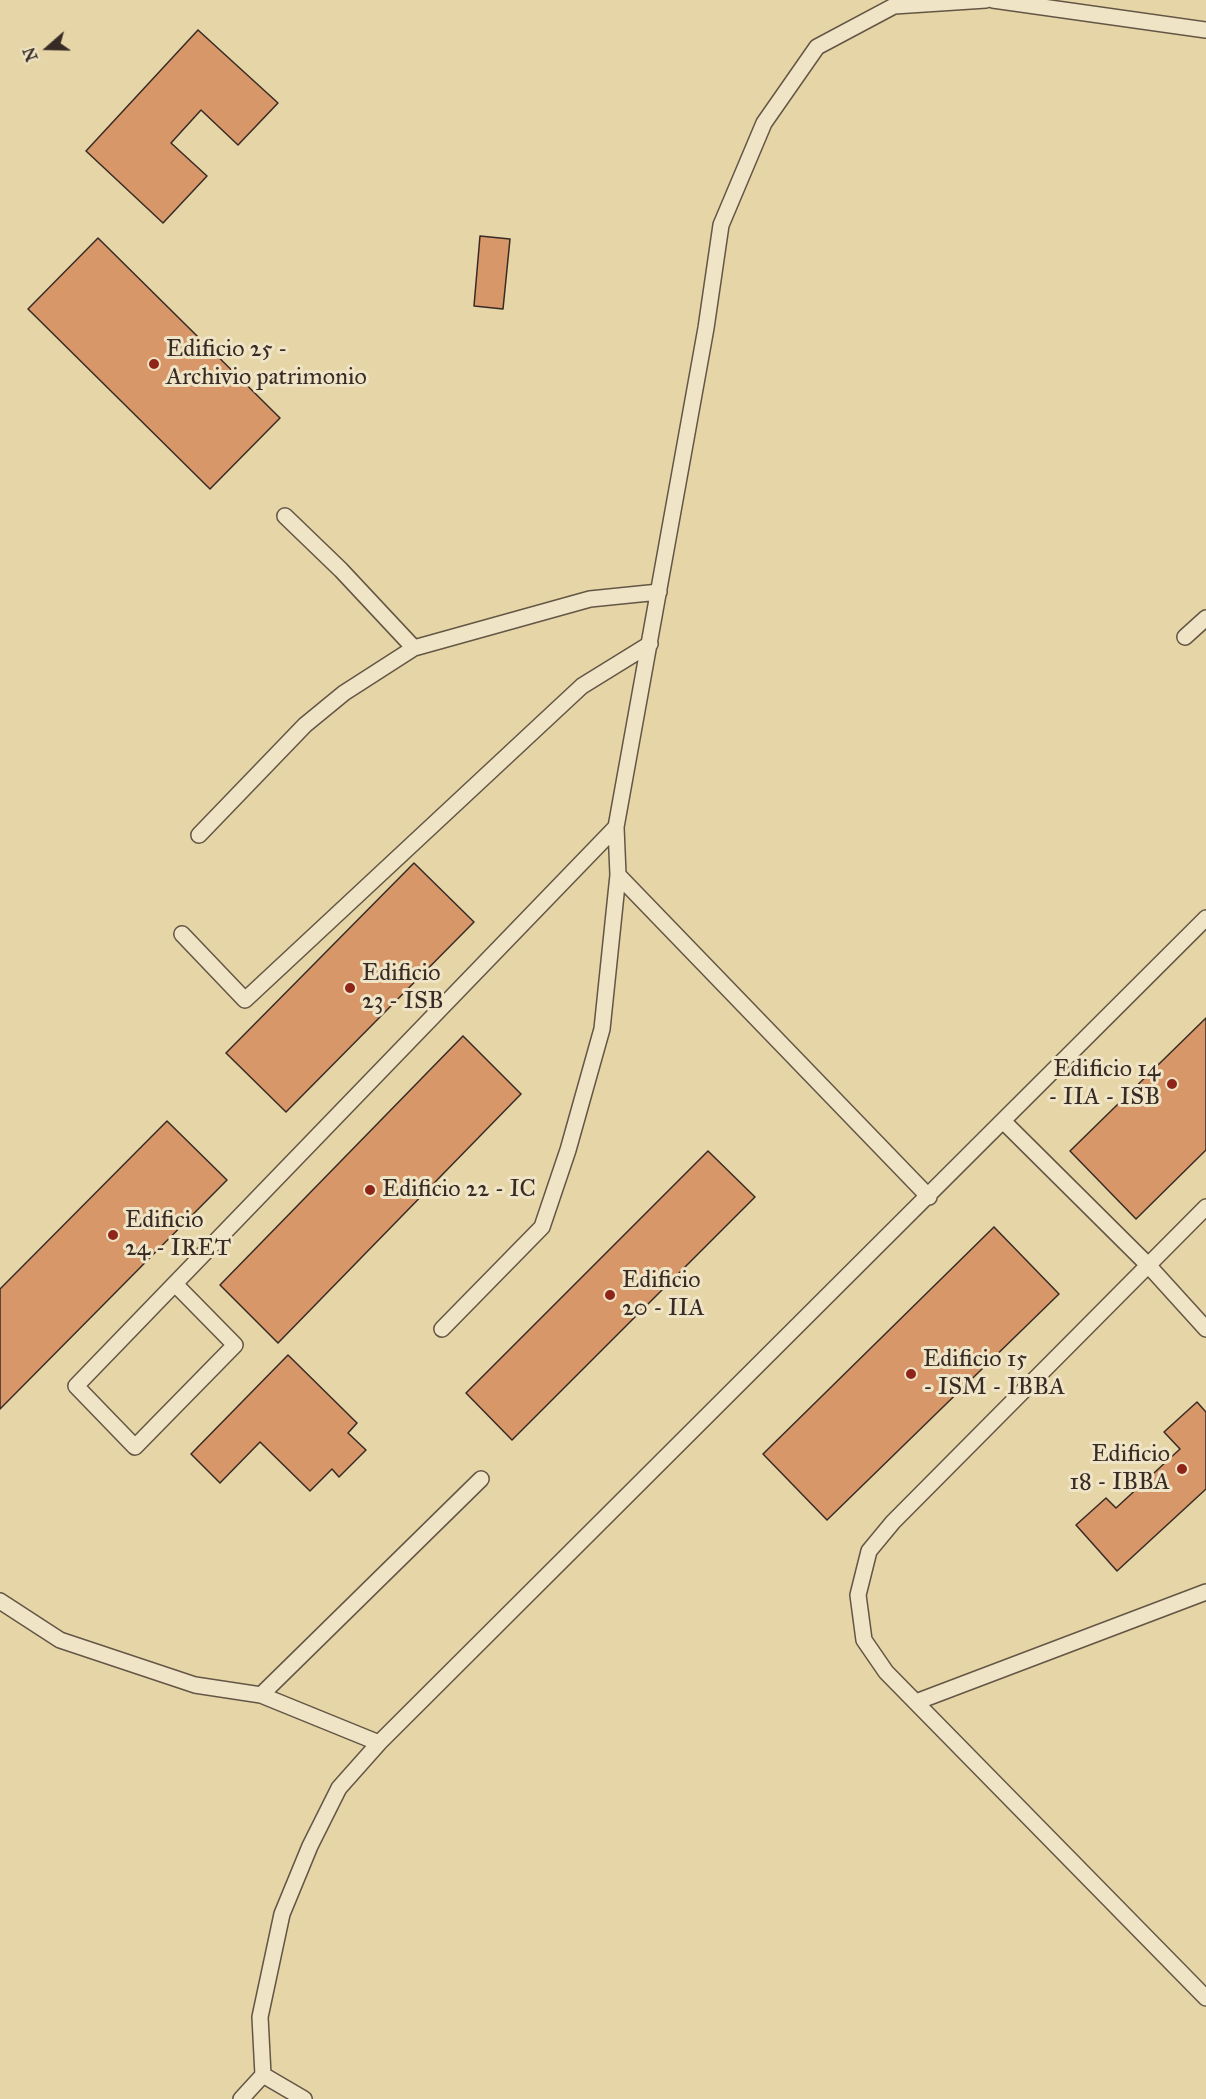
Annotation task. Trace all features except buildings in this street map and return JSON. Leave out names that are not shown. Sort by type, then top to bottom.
[{"type":"lane","points":[[442,1329],[542,1227],[568,1150],[602,1029],[618,875],[616,827],[706,328],[722,225],[764,123],[817,47],[894,6],[986,0]]},
{"type":"lane","points":[[993,0],[1206,30]]},
{"type":"lane","points":[[285,516],[341,570],[414,648]]},
{"type":"lane","points":[[199,835],[306,725],[344,693],[414,648],[590,599],[659,592]]},
{"type":"lane","points":[[1185,637],[1206,618]]},
{"type":"lane","points":[[182,934],[245,1000],[582,686],[650,644]]},
{"type":"lane","points":[[175,1284],[235,1345],[135,1447],[76,1386],[616,827]]},
{"type":"lane","points":[[618,875],[928,1197]]},
{"type":"lane","points":[[241,2099],[263,2074],[260,2017],[282,1914],[310,1846],[339,1788],[379,1743],[1206,918]]},
{"type":"lane","points":[[1004,1122],[1148,1265],[1206,1329]]},
{"type":"lane","points":[[1206,1207],[893,1522],[869,1551],[858,1595],[864,1640],[886,1672],[1206,1998]]},
{"type":"lane","points":[[261,1695],[481,1479]]},
{"type":"lane","points":[[916,1702],[1206,1592]]},
{"type":"lane","points":[[0,1601],[60,1640],[195,1685],[261,1695],[379,1743]]},
{"type":"lane","points":[[263,2074],[304,2099]]},
{"type":"place","name":"Edificio 25 - Archivio patrimonio","points":[[154,364]]},
{"type":"place","name":"Edificio 23 - ISB","points":[[350,988]]},
{"type":"place","name":"Edificio 14 - IIA - ISB","points":[[1172,1084]]},
{"type":"place","name":"Edificio 22 - IC","points":[[370,1190]]},
{"type":"place","name":"Edificio 24 - IRET","points":[[113,1235]]},
{"type":"place","name":"Edificio 20 - IIA","points":[[610,1295]]},
{"type":"place","name":"Edificio 15 - ISM - IBBA","points":[[911,1374]]},
{"type":"place","name":"Edificio 18 - IBBA","points":[[1182,1469]]}]
